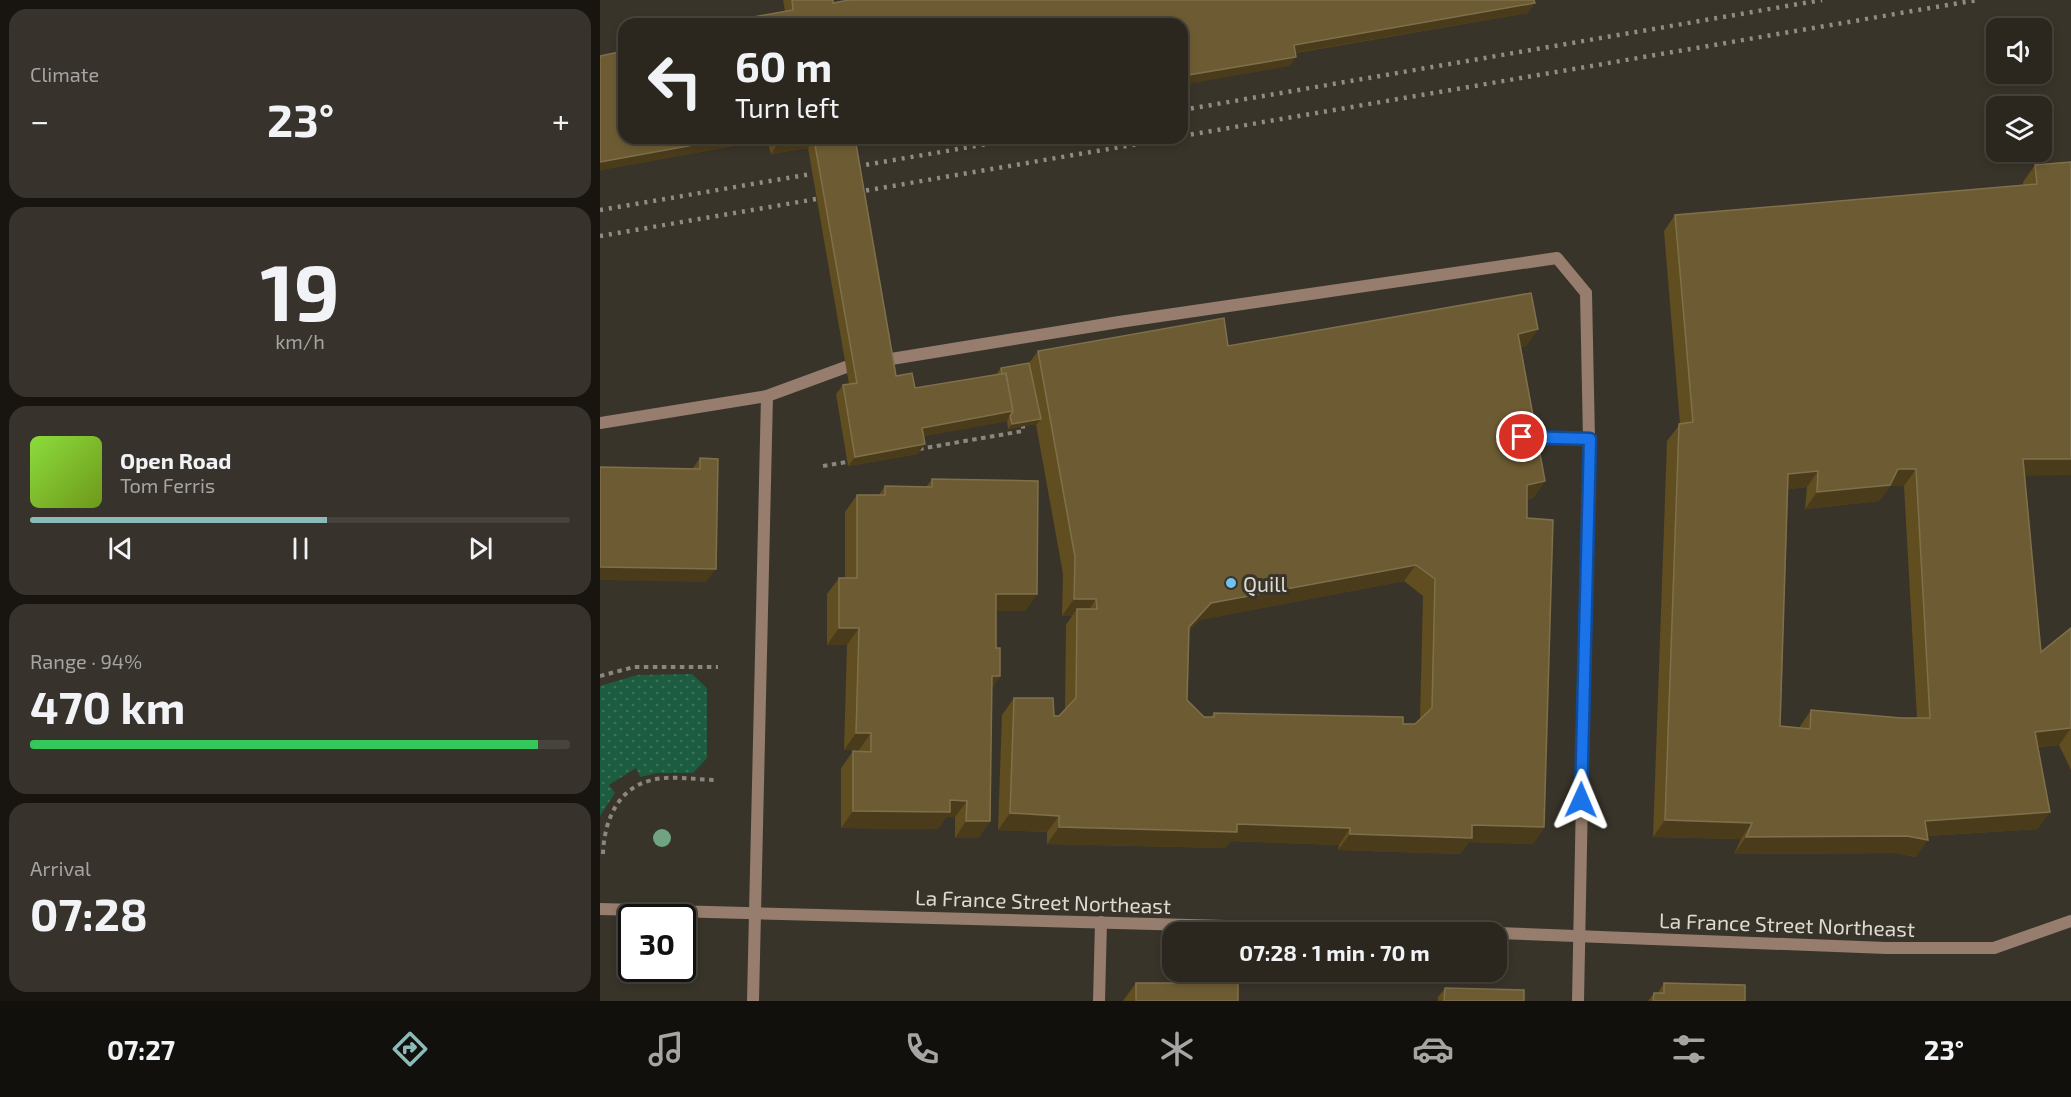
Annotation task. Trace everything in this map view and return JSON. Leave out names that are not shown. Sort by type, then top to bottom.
[{"type":"street","points":[[885,360],[1119,322],[1557,258],[1586,294],[1590,439],[1578,1001]]},
{"type":"street","points":[[600,423],[767,396],[846,367]]},
{"type":"street","points":[[753,1001],[767,396]]},
{"type":"street","points":[[1522,437],[1590,439]]},
{"type":"street","name":"La France Street Northeast","points":[[600,909],[1162,924]]},
{"type":"street","name":"La France Street Northeast","points":[[1507,933],[1886,948],[1994,948],[2071,921]]},
{"type":"street","points":[[1099,1001],[1101,922]]},
{"type":"path","points":[[917,449],[1023,431],[1023,426]]},
{"type":"path","points":[[823,466],[847,462]]},
{"type":"path","points":[[600,676],[634,667],[718,667]]},
{"type":"path","points":[[603,854],[604,831],[615,806],[630,789],[653,780],[717,780]]},
{"type":"green space","points":[[692,674],[707,688],[707,758],[693,773],[657,773],[640,777],[636,768],[609,785],[615,793],[600,816],[600,686],[637,675]]},
{"type":"building","points":[[792,0],[833,0],[833,3],[849,0],[1534,0],[1535,3],[1294,45],[1296,57],[1188,75],[1188,18],[753,17],[793,10]]},
{"type":"building","points":[[618,52],[618,144],[699,144],[600,162],[600,56]]},
{"type":"building","points":[[815,144],[856,144],[896,376],[912,373],[915,388],[1006,373],[1013,411],[922,428],[925,444],[855,457],[843,385],[857,383]]},
{"type":"building","points":[[2071,162],[2071,459],[2023,459],[2041,652],[2071,628],[2071,728],[2035,732],[2050,812],[1925,821],[1928,840],[1907,836],[1746,837],[1752,823],[1665,820],[1679,424],[1693,422],[1675,215],[2037,184],[2035,165]],"holes":[[[1898,469],[1916,469],[1930,718],[1901,718],[1811,710],[1810,729],[1780,726],[1788,474],[1818,471],[1817,492],[1890,485]]]},
{"type":"building","name":"Quill","points":[[1531,293],[1538,329],[1518,334],[1545,481],[1527,485],[1527,518],[1553,520],[1544,827],[1472,825],[1472,838],[1350,834],[1350,828],[1237,824],[1237,832],[1059,827],[1059,816],[1010,813],[1014,698],[1053,698],[1054,716],[1059,716],[1076,698],[1077,609],[1097,609],[1096,599],[1074,599],[1075,557],[1038,351],[1224,318],[1228,346]],"holes":[[[1416,565],[1435,579],[1432,708],[1415,724],[1403,724],[1403,717],[1214,713],[1214,717],[1204,717],[1187,700],[1189,627],[1211,603]]]},
{"type":"building","points":[[1029,363],[1041,419],[1012,424],[1010,416],[1013,411],[1006,373],[1002,374],[1001,368]]},
{"type":"building","points":[[700,458],[718,459],[716,569],[600,567],[600,467],[700,469]]},
{"type":"building","points":[[932,479],[1038,481],[1037,594],[996,594],[996,648],[1000,648],[1000,676],[992,676],[990,821],[966,821],[967,801],[950,800],[950,812],[853,811],[853,751],[871,752],[871,733],[856,733],[859,628],[839,628],[839,578],[857,578],[857,495],[885,495],[885,486],[932,487]]},
{"type":"building","points":[[1136,983],[1238,983],[1238,1001],[1136,1001]]},
{"type":"building","points":[[1664,983],[1745,985],[1745,1001],[1653,1001],[1654,993],[1664,993]]},
{"type":"building","points":[[1445,988],[1524,990],[1524,1001],[1444,1001]]},
{"type":"railway","points":[[1188,109],[1822,0]]},
{"type":"railway","points":[[1188,135],[1977,0]]},
{"type":"railway","points":[[600,210],[988,144]]},
{"type":"railway","points":[[600,236],[1138,144]]},
{"type":"place","name":"Quill","points":[[1231,583]]},
{"type":"route","points":[[1522,437],[1590,439],[1581,800]]}]
